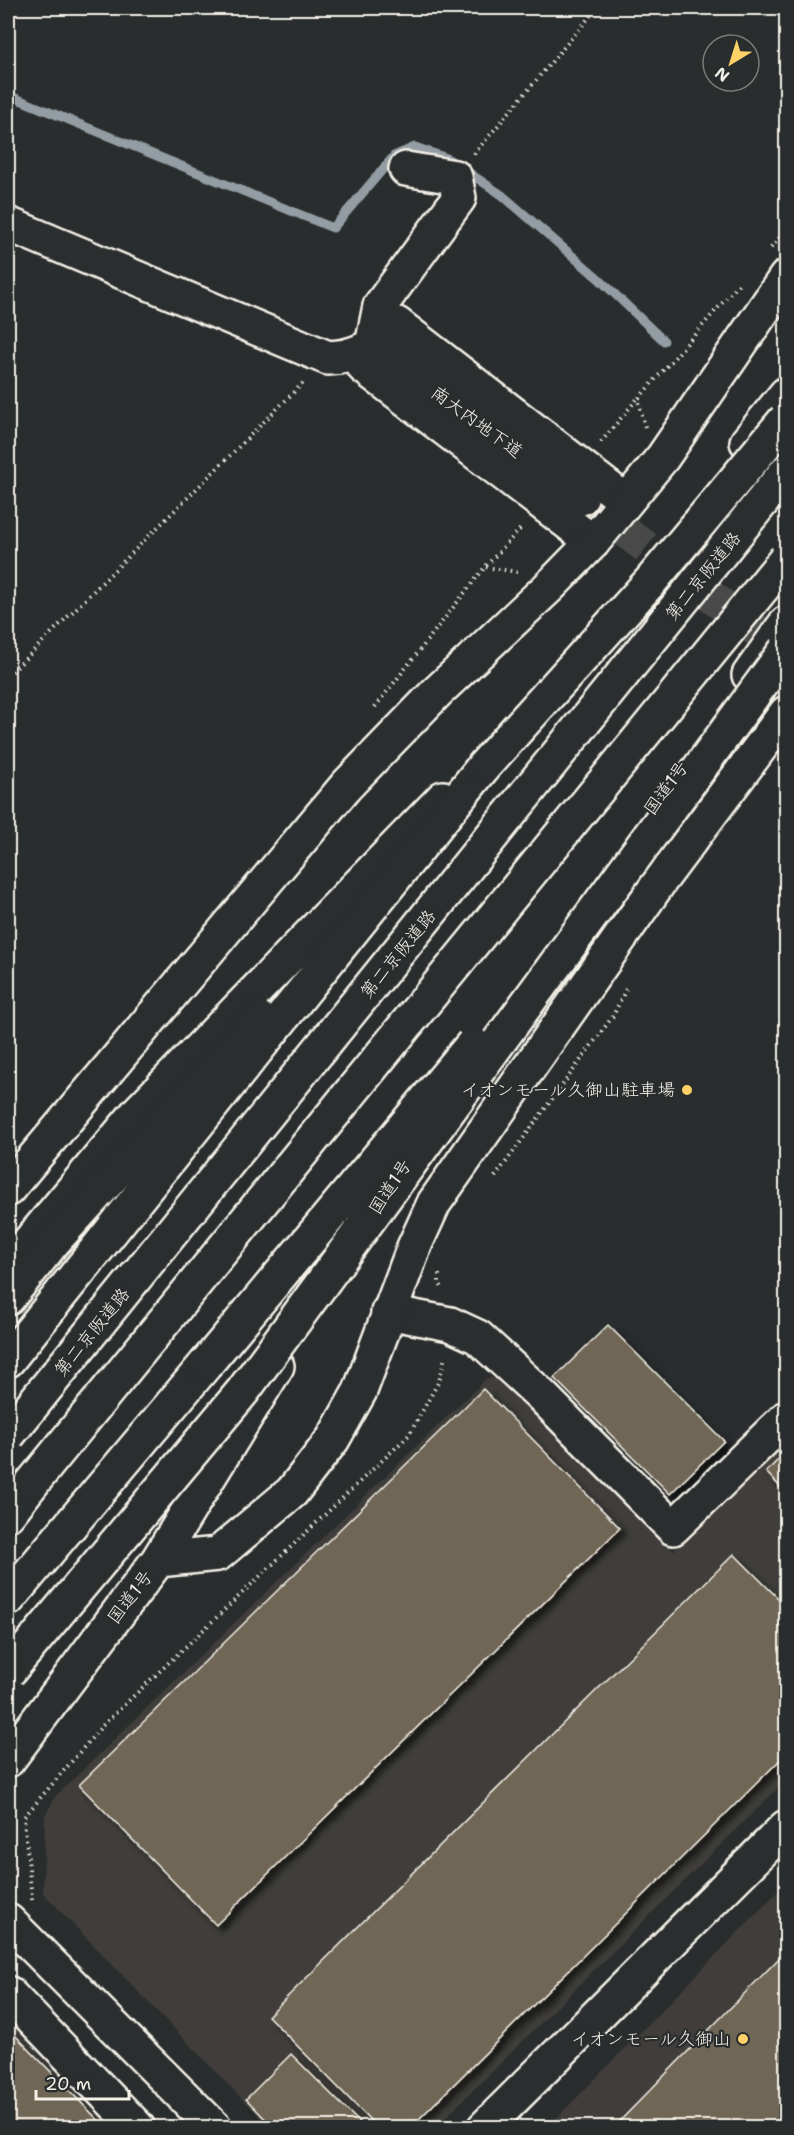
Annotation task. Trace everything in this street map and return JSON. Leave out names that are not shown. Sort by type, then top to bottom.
[{"type":"main road","points":[[350,354],[380,306],[459,198],[455,177],[406,169]]},
{"type":"main road","points":[[8,224],[350,354],[593,542]]},
{"type":"main road","points":[[8,1189],[346,786],[436,692],[550,586],[593,542],[663,457],[777,265]]},
{"type":"main road","points":[[350,354],[396,324],[626,501]]},
{"type":"main road","name":"南大内地下道","points":[[350,354],[581,498]]},
{"type":"main road","points":[[8,1267],[138,1112],[505,734],[786,394]]},
{"type":"main road","points":[[8,1298],[54,1241],[651,581],[786,419]]},
{"type":"main road","name":"第二京阪道路","points":[[8,1435],[786,472]]},
{"type":"main road","points":[[8,1514],[786,559]]},
{"type":"main road","name":"国道1号","points":[[8,1760],[158,1560],[323,1290],[527,978],[786,623]]},
{"type":"main road","points":[[8,1672],[243,1391],[786,650]]},
{"type":"main road","points":[[158,1560],[218,1554],[292,1492],[333,1439],[360,1391],[388,1312],[434,1203],[660,881],[786,713]]},
{"type":"main road","points":[[8,1360],[484,766]]},
{"type":"main road","points":[[8,1599],[682,794]]},
{"type":"main road","points":[[388,1312],[450,1324],[478,1337],[539,1393],[673,1528],[786,1418]]},
{"type":"main road","points":[[484,2127],[786,1827]]},
{"type":"main road","points":[[8,1921],[215,2127]]},
{"type":"main road","points":[[8,1993],[138,2127]]},
{"type":"path","points":[[455,177],[597,8]]},
{"type":"path","points":[[777,265],[786,230]]},
{"type":"path","points":[[597,447],[745,278]]},
{"type":"path","points":[[8,676],[350,354]]},
{"type":"path","points":[[638,399],[646,431]]},
{"type":"path","points":[[527,573],[486,567],[528,521]]},
{"type":"shaded area","points":[[487,1378],[508,1378],[673,1551],[786,1441],[786,1780],[436,2127],[269,2127],[43,1893],[45,1816],[55,1797]]},
{"type":"shaded area","points":[[786,1883],[786,2127],[548,2127]]},
{"type":"shaded area","points":[[8,2010],[124,2127],[8,2127]]},
{"type":"building","points":[[608,1325],[724,1441],[670,1494],[554,1378]]},
{"type":"building","points":[[483,1389],[620,1528],[216,1925],[79,1785]]},
{"type":"building","points":[[786,1452],[786,1493],[766,1472]]},
{"type":"building","points":[[734,1554],[786,1606],[786,1754],[410,2128],[378,2128],[268,2016]]},
{"type":"building","name":"イオンモール久御山","points":[[786,1951],[786,2128],[613,2128]]},
{"type":"building","points":[[8,2028],[106,2128],[8,2128]]},
{"type":"building","points":[[291,2054],[365,2128],[274,2128],[246,2099]]},
{"type":"waterway","points":[[8,95],[333,228],[394,156],[415,147],[447,158],[502,195],[598,278],[664,341]]},
{"type":"tunnel","points":[[581,498],[786,653]]},
{"type":"place","name":"イオンモール久御山駐車場","points":[[687,1090]]},
{"type":"place","name":"イオンモール久御山","points":[[743,2039]]}]
